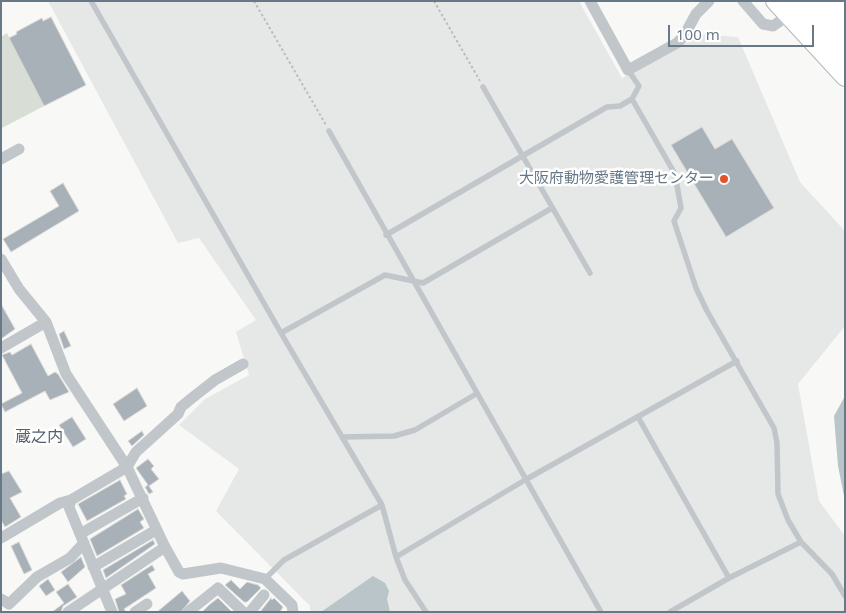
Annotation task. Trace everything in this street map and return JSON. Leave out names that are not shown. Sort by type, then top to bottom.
[{"type":"highway","points":[[815,1],[845,35]]},
{"type":"highway","points":[[836,1],[845,11]]},
{"type":"highway","points":[[792,10],[845,57]]},
{"type":"main road","points":[[775,1],[792,10],[845,77]]},
{"type":"street","points":[[590,1],[628,70],[677,43],[684,36],[696,14],[709,1]]},
{"type":"street","points":[[743,1],[763,24],[773,26],[792,10]]},
{"type":"street","points":[[1,159],[19,150]]},
{"type":"street","points":[[1,259],[20,289],[46,322],[66,374],[127,467],[165,548],[183,574],[221,568],[265,579],[292,605],[293,612]]},
{"type":"street","points":[[1,348],[46,322]]},
{"type":"street","points":[[1,538],[60,503],[71,500],[127,467],[136,452],[178,414],[181,407],[215,380],[243,364]]},
{"type":"street","points":[[1,599],[8,604],[37,577],[70,558],[82,539],[143,498]]},
{"type":"street","points":[[71,500],[69,508],[112,612]]},
{"type":"street","points":[[93,567],[156,530]]},
{"type":"street","points":[[68,612],[165,548]]},
{"type":"street","points":[[188,612],[218,588],[243,612]]},
{"type":"street","points":[[250,612],[264,595]]},
{"type":"street","points":[[135,612],[147,604]]},
{"type":"lane","points":[[91,1],[281,334],[382,505],[396,557],[405,580],[426,612]]},
{"type":"lane","points":[[386,235],[523,157],[607,106],[620,106],[632,99],[639,86],[628,70]]},
{"type":"lane","points":[[483,87],[590,273]]},
{"type":"lane","points":[[632,99],[675,174],[681,208],[674,221],[696,288],[707,311],[774,428],[777,443],[778,494],[788,520],[802,542],[832,574],[845,596]]},
{"type":"lane","points":[[330,132],[386,235],[601,612]]},
{"type":"lane","points":[[281,334],[385,275],[424,283],[552,208]]},
{"type":"lane","points":[[396,557],[525,480],[737,361]]},
{"type":"lane","points":[[342,437],[394,436],[415,430],[476,394]]},
{"type":"lane","points":[[638,417],[729,578]]},
{"type":"lane","points":[[265,579],[284,560],[382,505]]},
{"type":"lane","points":[[670,612],[729,578],[802,542]]},
{"type":"path","points":[[254,1],[330,132]]},
{"type":"path","points":[[434,1],[483,87]]},
{"type":"shaded area","points":[[48,1],[579,1],[622,78],[702,34],[738,37],[800,182],[845,231],[845,326],[798,384],[819,501],[845,536],[845,612],[310,612],[310,606],[216,511],[239,469],[179,425],[205,399],[249,375],[236,332],[256,320],[199,238],[178,243]]},
{"type":"shaded area","points":[[7,33],[44,106],[2,128],[1,37]]},
{"type":"shaded area","points":[[845,396],[845,501],[838,466],[834,416]]},
{"type":"shaded area","points":[[373,576],[385,583],[389,591],[387,599],[390,612],[321,612]]},
{"type":"building","points":[[51,17],[86,85],[44,106],[9,38],[17,34],[16,32],[42,18],[43,21]]},
{"type":"building","name":"大阪府動物愛護管理センター","points":[[702,127],[715,149],[732,139],[774,208],[726,237],[671,145]]},
{"type":"building","points":[[63,183],[79,211],[11,252],[3,239],[59,206],[50,191]]},
{"type":"building","points":[[1,304],[15,329],[1,339]]},
{"type":"building","points":[[64,331],[71,346],[64,349],[59,334]]},
{"type":"building","points":[[31,344],[48,376],[55,372],[58,374],[69,392],[50,400],[45,391],[5,412],[1,404],[22,393],[2,355],[10,352],[12,355]]},
{"type":"building","points":[[137,388],[147,406],[124,421],[113,404]]},
{"type":"building","points":[[72,417],[86,439],[73,447],[59,425]]},
{"type":"building","points":[[142,431],[144,435],[132,446],[128,441]]},
{"type":"building","points":[[148,459],[154,466],[151,469],[159,479],[149,486],[153,492],[149,494],[145,487],[148,485],[136,468]]},
{"type":"building","points":[[9,471],[22,492],[10,498],[21,517],[5,527],[1,520],[1,474]]},
{"type":"building","points":[[120,480],[127,494],[124,496],[126,499],[87,521],[78,504]]},
{"type":"building","points":[[138,509],[144,519],[140,522],[144,528],[97,556],[90,539]]},
{"type":"building","points":[[153,540],[155,544],[106,578],[103,570]]},
{"type":"building","points":[[19,542],[32,570],[24,574],[11,546]]},
{"type":"building","points":[[81,557],[85,567],[68,582],[61,572]]},
{"type":"building","points":[[152,565],[155,570],[148,574],[156,588],[124,609],[126,612],[119,612],[115,599],[126,594],[121,585]]},
{"type":"building","points":[[48,579],[55,590],[46,596],[39,586]]},
{"type":"building","points":[[231,580],[240,589],[247,582],[258,585],[261,588],[247,602],[244,602],[225,585]]},
{"type":"building","points":[[68,584],[77,597],[63,606],[61,612],[52,612],[64,603],[56,592]]},
{"type":"building","points":[[182,591],[190,601],[181,612],[157,612]]},
{"type":"building","points":[[218,598],[232,612],[202,612],[209,605]]},
{"type":"building","points":[[271,598],[272,600],[274,598],[283,607],[280,612],[260,612]]},
{"type":"place","name":"大阪府動物愛護管理センター","points":[[724,179]]},
{"type":"district","name":"蔵之内","points":[[39,437]]}]
